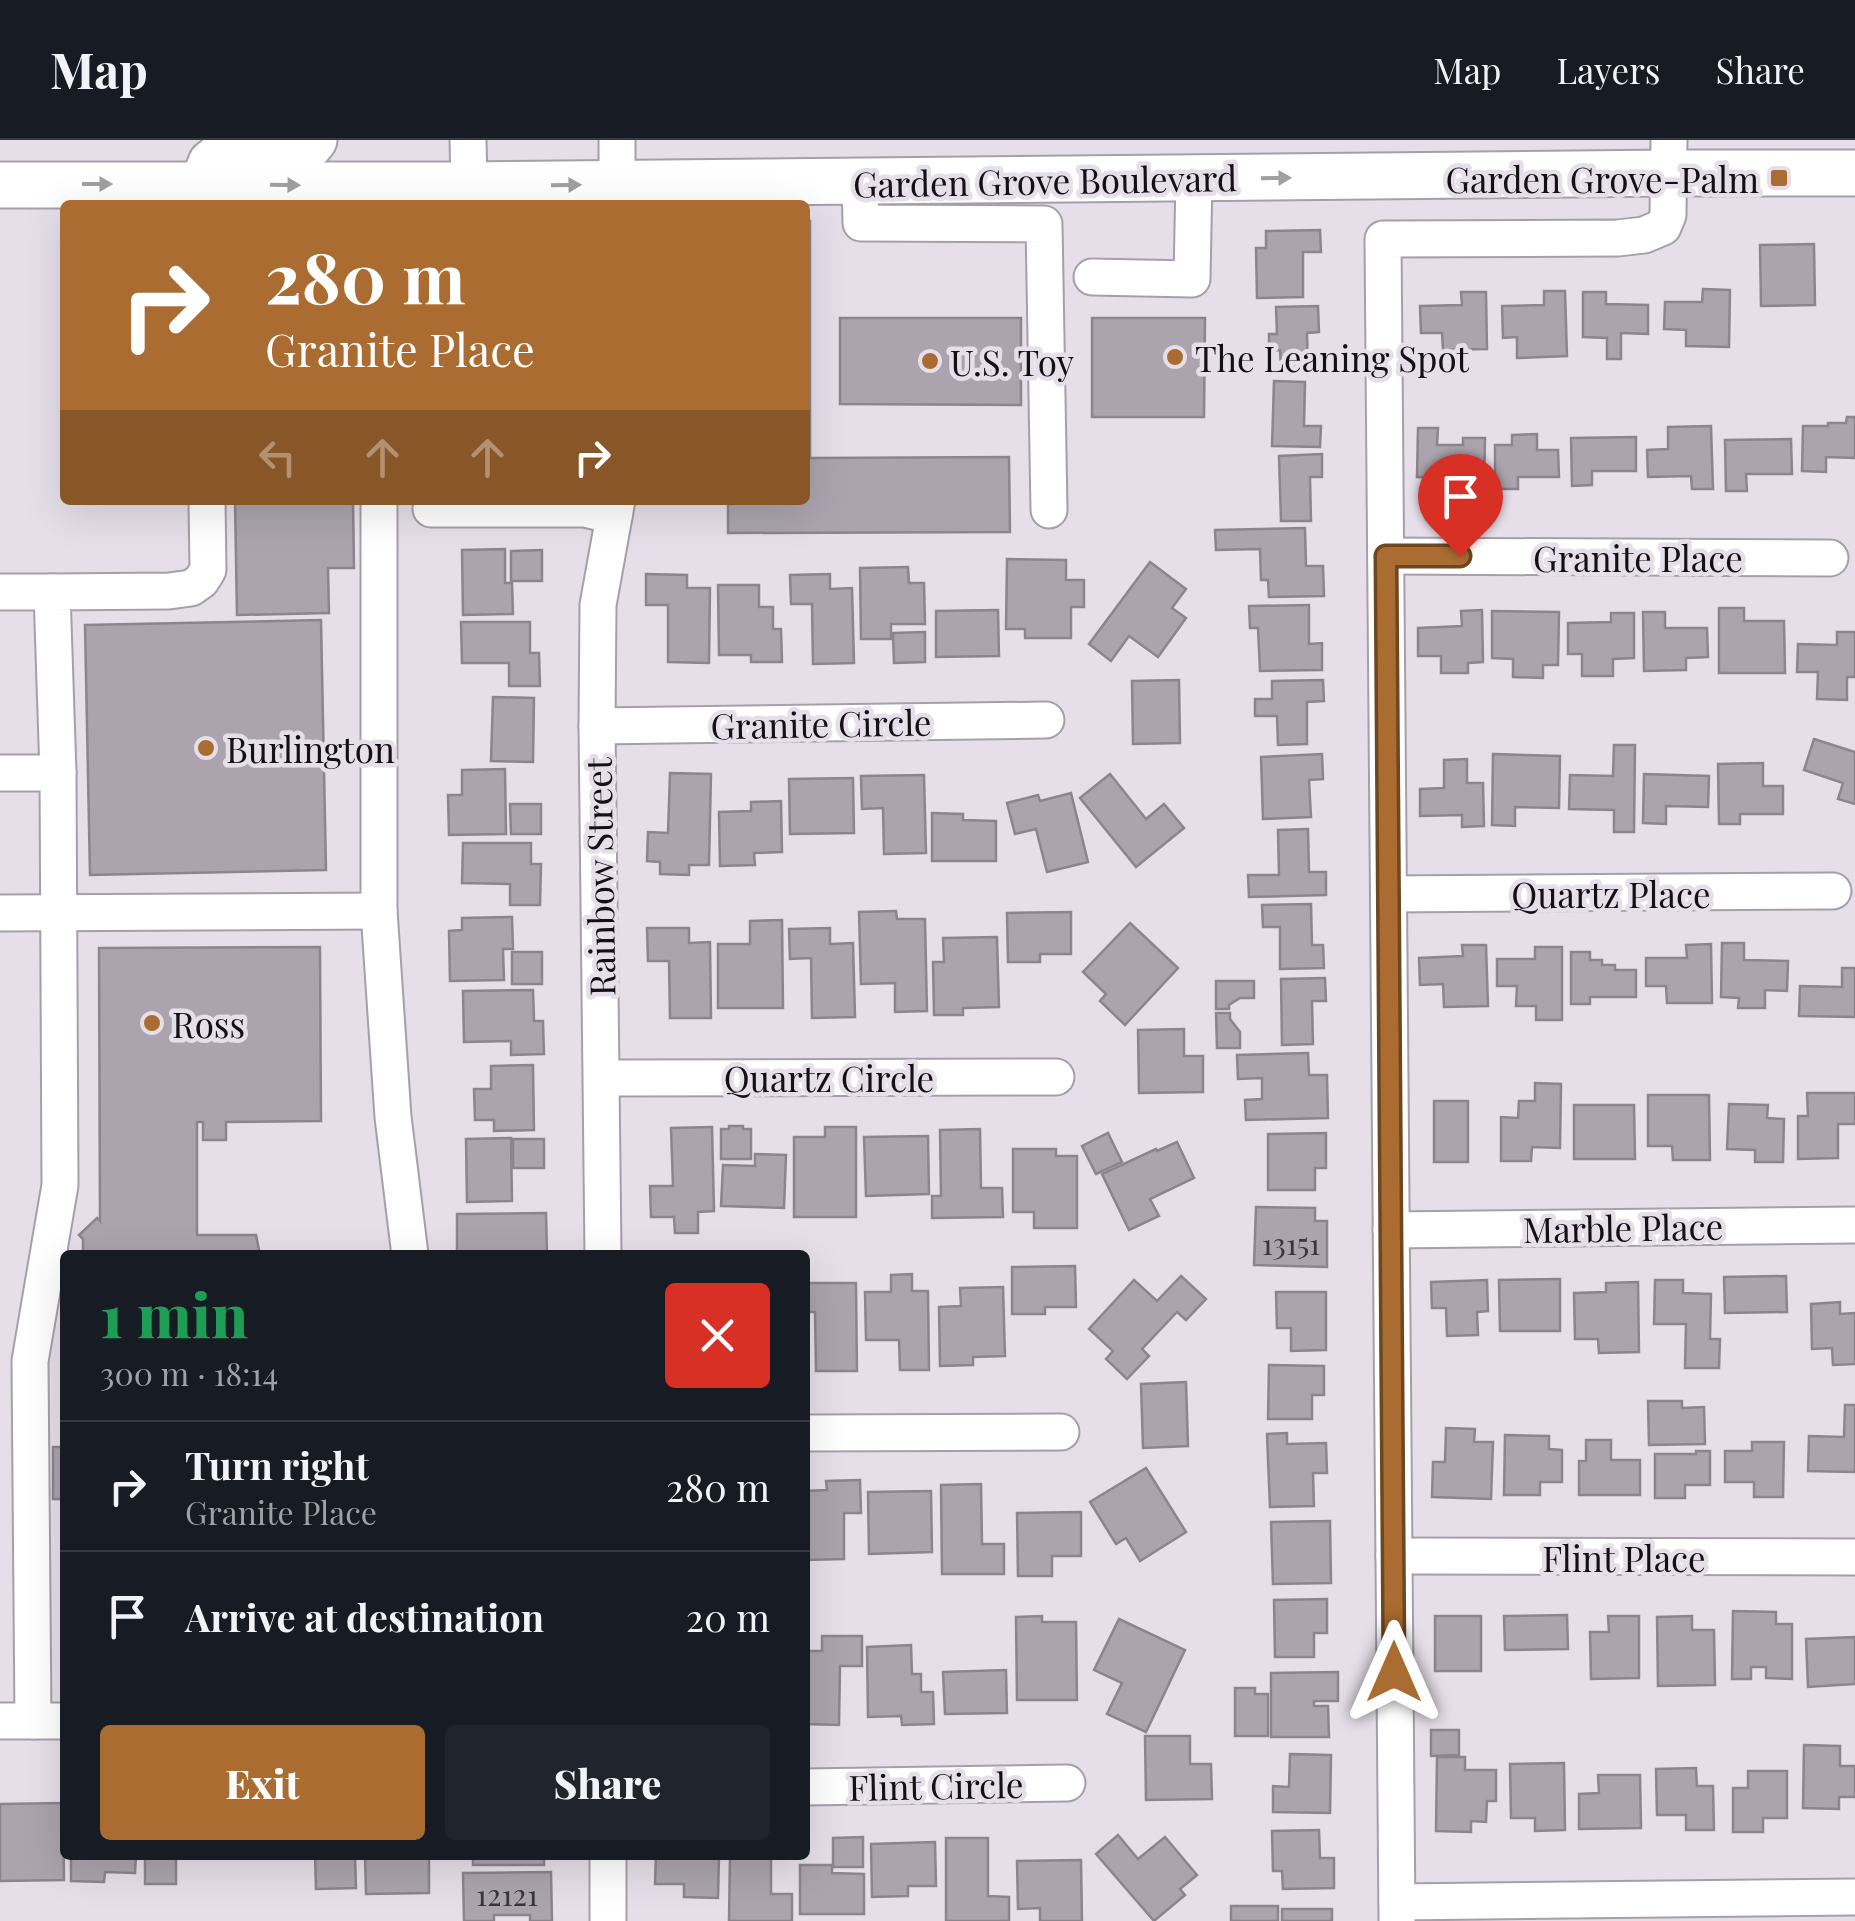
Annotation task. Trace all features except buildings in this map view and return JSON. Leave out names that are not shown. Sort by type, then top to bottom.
[{"type":"main road","points":[[203,194],[211,163],[222,155],[309,146],[314,140]]},
{"type":"main road","name":"Garden Grove Boulevard","points":[[0,185],[203,194],[380,195],[616,176],[860,182],[1043,202],[1194,178],[1670,156],[1855,173]]},
{"type":"street","points":[[449,192],[468,140]]},
{"type":"street","points":[[1670,156],[1668,214],[1663,227],[1644,234],[1618,238],[1383,240],[1397,1911],[1855,1897]]},
{"type":"street","points":[[1092,277],[1192,278],[1194,178]]},
{"type":"street","points":[[1043,202],[1049,510]]},
{"type":"street","points":[[0,592],[169,592],[191,588],[202,581],[208,570],[207,505]]},
{"type":"street","points":[[379,505],[379,911],[393,1117],[409,1250]]},
{"type":"street","points":[[431,509],[615,508]]},
{"type":"street","name":"Rainbow Street","points":[[603,1250],[596,726],[598,606],[615,508]]},
{"type":"street","name":"Granite Place","points":[[1386,556],[1830,558]]},
{"type":"street","points":[[33,1721],[15,1361],[60,1185],[58,773],[52,592]]},
{"type":"street","name":"Granite Circle","points":[[596,726],[1046,720]]},
{"type":"street","points":[[0,773],[58,773]]},
{"type":"street","name":"Quartz Place","points":[[1388,894],[1833,891]]},
{"type":"street","points":[[0,913],[379,911]]},
{"type":"street","name":"Quartz Circle","points":[[602,1078],[1056,1077]]},
{"type":"street","name":"Marble Place","points":[[1391,1230],[1855,1225]]},
{"type":"street","points":[[810,1433],[1061,1432]]},
{"type":"street","name":"Flint Place","points":[[1394,1556],[1855,1557]]},
{"type":"street","name":"Flint Circle","points":[[810,1787],[1067,1783]]},
{"type":"street","points":[[608,1860],[608,1921]]},
{"type":"place","name":"Garden Grove-Palm","points":[[1779,178]]},
{"type":"place","name":"The Leaning Spot","points":[[1175,357]]},
{"type":"place","name":"U.S. Toy","points":[[930,361]]},
{"type":"place","name":"Burlington","points":[[206,748]]},
{"type":"place","name":"Ross","points":[[152,1023]]},
{"type":"route","points":[[1394,1672],[1386,556],[1460,556]]}]
